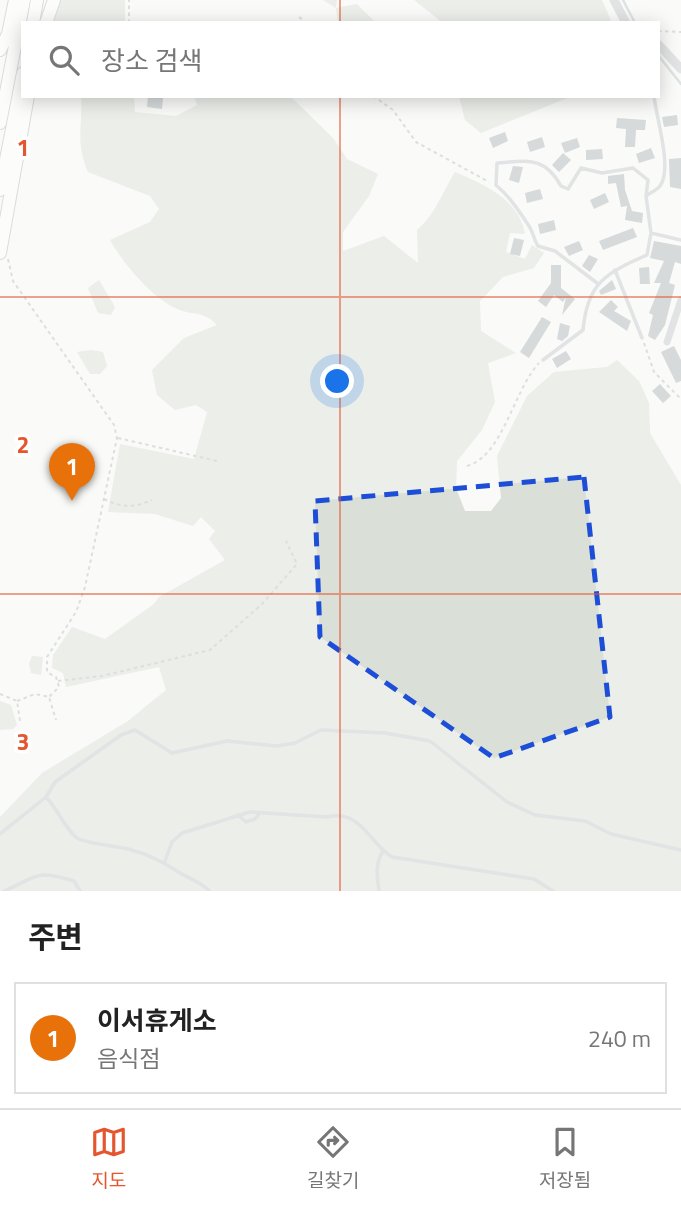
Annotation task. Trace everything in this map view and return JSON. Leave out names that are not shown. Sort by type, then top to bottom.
[{"type":"highway","points":[[0,50],[8,34],[15,0]]},
{"type":"highway","points":[[0,123],[24,0]]},
{"type":"highway","points":[[33,21],[37,0]]},
{"type":"highway","points":[[47,21],[54,0]]},
{"type":"highway","points":[[0,190],[21,83]]},
{"type":"highway","points":[[4,250],[28,98]]},
{"type":"street","points":[[614,0],[625,21]]},
{"type":"street","points":[[660,46],[681,69]]},
{"type":"street","points":[[667,342],[681,300]]},
{"type":"lane","points":[[646,196],[661,186],[664,174],[664,153],[654,98]]},
{"type":"lane","points":[[543,360],[583,330],[586,309],[597,283],[615,270],[647,255],[651,233],[646,196],[648,180],[634,168],[601,173],[581,168],[568,189],[561,186],[554,173],[545,166],[519,159],[497,163],[496,186],[513,202],[538,246],[555,251],[597,283]]},
{"type":"lane","points":[[651,233],[681,240]]},
{"type":"lane","points":[[615,270],[642,338]]},
{"type":"lane","points":[[0,834],[46,797],[55,782],[121,735],[135,730],[172,753],[227,741],[277,746],[295,743],[321,730],[385,733],[430,741],[508,802],[535,815],[584,821],[611,834],[681,850]]},
{"type":"lane","points":[[46,797],[60,811],[70,832],[80,839],[165,861],[183,875],[201,882],[209,891]]},
{"type":"lane","points":[[165,861],[172,842],[182,834],[238,815],[260,813],[327,817],[339,814],[360,823],[383,851],[393,857],[534,879],[553,891]]},
{"type":"lane","points":[[238,815],[246,822],[255,819],[260,813]]},
{"type":"lane","points":[[379,891],[376,874],[378,859],[383,851]]},
{"type":"lane","points":[[4,891],[34,874],[50,874],[74,881],[80,891]]},
{"type":"path","points":[[129,0],[129,21]]},
{"type":"path","points":[[299,17],[304,21]]},
{"type":"path","points":[[660,31],[681,32]]},
{"type":"path","points":[[376,98],[393,110],[416,142],[496,186]]},
{"type":"path","points":[[4,250],[13,281],[114,425],[117,438],[85,587],[76,612],[47,657],[47,671],[59,687],[49,697]]},
{"type":"path","points":[[642,338],[654,372],[681,399]]},
{"type":"path","points":[[467,466],[480,463],[490,453],[514,403],[543,360]]},
{"type":"path","points":[[117,438],[217,461]]},
{"type":"path","points":[[103,499],[120,506],[134,507],[152,500]]},
{"type":"path","points":[[57,681],[102,676],[210,650],[262,604],[296,564],[286,541]]},
{"type":"path","points":[[0,694],[17,701],[35,694],[49,697]]},
{"type":"path","points":[[49,697],[56,720]]},
{"type":"path","points":[[17,701],[20,721]]},
{"type":"highlighted area","points":[[584,477],[610,717],[494,758],[320,637],[315,501]]},
{"type":"shaded area","points":[[58,0],[125,0],[125,21],[53,21]]},
{"type":"shaded area","points":[[323,0],[337,0],[336,8]]},
{"type":"shaded area","points":[[414,0],[602,0],[611,21],[440,21]]},
{"type":"shaded area","points":[[357,4],[374,21],[338,21],[336,8]]},
{"type":"shaded area","points":[[81,98],[134,98],[135,112],[176,116],[197,105],[195,98],[292,98],[333,138],[347,159],[378,174],[369,196],[343,232],[343,251],[384,236],[418,263],[417,230],[434,211],[455,172],[488,188],[508,202],[525,234],[510,233],[506,252],[525,259],[532,245],[544,253],[534,268],[503,277],[480,301],[481,331],[516,353],[488,363],[495,402],[482,430],[457,461],[456,488],[465,511],[491,511],[501,498],[497,456],[527,396],[554,372],[607,367],[617,360],[639,381],[649,403],[650,433],[681,485],[681,891],[0,891],[0,817],[42,773],[128,721],[166,690],[159,667],[66,687],[63,673],[52,668],[53,655],[72,627],[105,639],[154,604],[159,597],[225,560],[209,539],[215,531],[201,517],[193,526],[155,514],[108,512],[120,444],[194,459],[207,412],[196,405],[175,410],[157,395],[152,370],[184,338],[217,325],[207,317],[173,307],[155,294],[129,268],[110,240],[150,222],[159,209],[150,196],[88,172],[81,143]]},
{"type":"shaded area","points":[[460,98],[567,98],[481,133],[465,120]]},
{"type":"shaded area","points":[[99,280],[115,307],[111,315],[98,313],[88,288]]},
{"type":"shaded area","points":[[77,352],[103,352],[107,366],[100,374],[90,374]]},
{"type":"shaded area","points":[[32,656],[43,657],[41,675],[31,673],[29,664]]},
{"type":"shaded area","points":[[0,701],[11,705],[17,725],[13,729],[0,730]]},
{"type":"building","points":[[148,98],[163,98],[162,109],[147,107]]},
{"type":"building","points":[[677,115],[678,125],[664,127],[662,117]]},
{"type":"building","points":[[617,118],[646,120],[645,130],[636,130],[635,147],[625,147],[626,129],[616,128]]},
{"type":"building","points":[[505,132],[508,141],[493,148],[489,138]]},
{"type":"building","points":[[542,137],[545,147],[530,152],[527,142]]},
{"type":"building","points":[[577,138],[580,147],[565,153],[561,143]]},
{"type":"building","points":[[651,148],[655,158],[639,163],[636,154]]},
{"type":"building","points":[[602,149],[603,159],[586,160],[586,150]]},
{"type":"building","points":[[563,153],[571,160],[559,172],[552,165]]},
{"type":"building","points":[[681,158],[681,189],[670,187],[669,159]]},
{"type":"building","points":[[513,166],[523,167],[519,183],[509,180]]},
{"type":"building","points":[[624,174],[625,190],[632,211],[643,213],[642,223],[625,220],[627,206],[621,207],[616,183],[608,184],[608,176]]},
{"type":"building","points":[[540,189],[543,199],[527,203],[525,193]]},
{"type":"building","points":[[605,193],[609,202],[594,209],[590,200]]},
{"type":"building","points":[[554,220],[556,230],[540,234],[538,224]]},
{"type":"building","points":[[633,228],[637,237],[603,250],[599,241]]},
{"type":"building","points":[[514,238],[524,240],[520,256],[510,254]]},
{"type":"building","points":[[579,241],[583,250],[569,256],[564,247]]},
{"type":"building","points":[[654,241],[681,246],[681,264],[675,262],[669,283],[675,285],[665,325],[655,340],[648,336],[653,315],[649,313],[661,283],[654,283],[664,261],[650,258]]},
{"type":"building","points":[[589,255],[598,259],[590,272],[582,266]]},
{"type":"building","points":[[551,265],[561,265],[561,288],[575,299],[562,315],[566,297],[563,302],[554,295],[546,307],[538,301],[551,283]]},
{"type":"building","points":[[649,267],[650,284],[640,284],[639,268]]},
{"type":"building","points":[[612,280],[616,289],[601,295],[599,291]]},
{"type":"building","points":[[611,300],[618,307],[614,311],[631,321],[627,331],[599,312]]},
{"type":"building","points":[[542,317],[551,322],[529,358],[520,352]]},
{"type":"building","points":[[560,323],[570,326],[568,336],[562,341],[557,339]]},
{"type":"building","points":[[674,346],[681,360],[681,381],[676,383],[661,352]]},
{"type":"building","points":[[566,351],[571,359],[557,368],[552,359]]},
{"type":"building","points":[[660,384],[671,396],[663,403],[652,391]]},
{"type":"waterway","points":[[623,0],[634,21]]},
{"type":"waterway","points":[[660,58],[681,84]]},
{"type":"place","name":"이서휴게소","points":[[72,501]]}]
